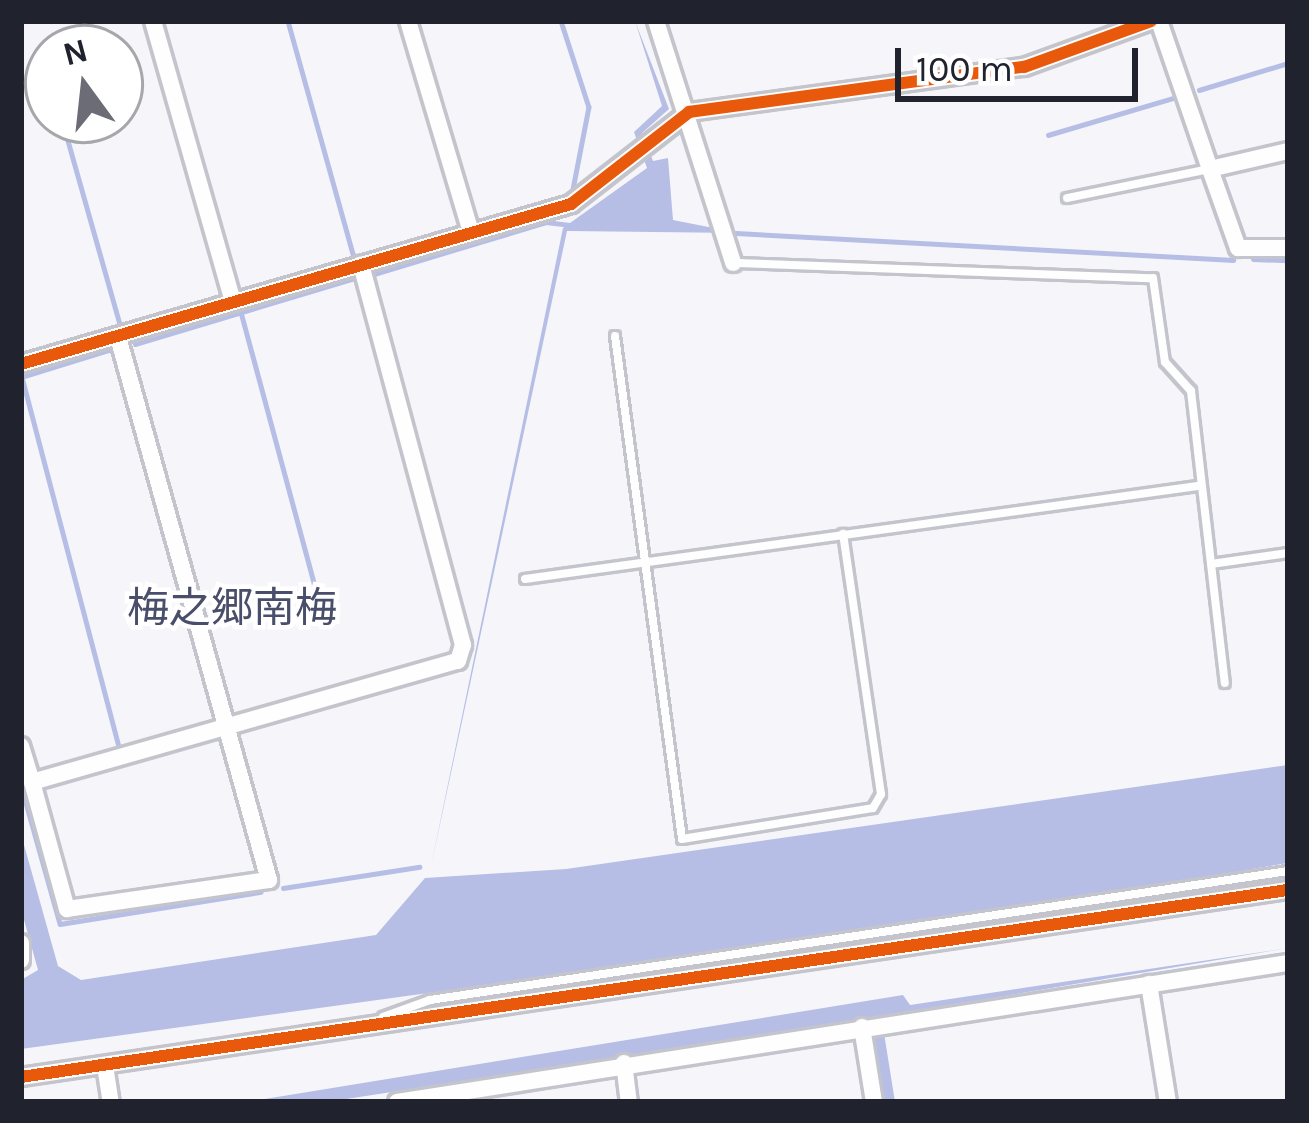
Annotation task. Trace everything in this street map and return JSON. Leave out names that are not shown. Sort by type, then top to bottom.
[{"type":"street","points":[[153,21],[233,301]]},
{"type":"street","points":[[409,21],[471,233]]},
{"type":"street","points":[[656,21],[730,234],[733,263]]},
{"type":"street","points":[[21,364],[571,204],[634,160],[689,112],[1024,67],[1155,21],[1238,248],[1288,248]]},
{"type":"street","points":[[1210,169],[1288,152]]},
{"type":"street","points":[[32,782],[458,661],[464,645],[361,264]]},
{"type":"street","points":[[21,746],[68,909],[269,880],[118,337]]},
{"type":"street","points":[[21,1077],[324,1038],[1288,890]]},
{"type":"street","points":[[21,943],[21,960]]},
{"type":"street","points":[[397,1102],[623,1063],[1288,963]]},
{"type":"street","points":[[1149,984],[1168,1102]]},
{"type":"street","points":[[862,1027],[874,1102]]},
{"type":"street","points":[[623,1063],[629,1102]]},
{"type":"street","points":[[106,1066],[111,1102]]},
{"type":"lane","points":[[1067,198],[1210,169]]},
{"type":"lane","points":[[733,263],[1153,278],[1165,362],[1191,391],[1198,486],[1225,683]]},
{"type":"lane","points":[[615,336],[682,839],[873,808],[880,794],[843,534]]},
{"type":"lane","points":[[525,580],[1198,486]]},
{"type":"lane","points":[[1211,564],[1288,553]]},
{"type":"lane","points":[[324,1038],[430,1000],[1288,871]]},
{"type":"water","points":[[635,21],[669,109],[642,133],[653,161],[668,158],[673,220],[739,233],[567,231],[430,871],[563,228],[647,168],[634,132],[662,106]]},
{"type":"water","points":[[1288,765],[1288,863],[880,931],[21,1049],[21,980],[38,970],[21,909],[21,834],[58,966],[81,980],[376,935],[425,878],[566,869]]},
{"type":"water","points":[[1288,948],[928,1009],[884,1033],[895,1102],[883,1102],[865,1019],[327,1102],[246,1102],[903,995],[910,1005]]},
{"type":"waterway","points":[[288,21],[354,257]]},
{"type":"waterway","points":[[561,21],[589,107],[573,189]]},
{"type":"waterway","points":[[1199,90],[1288,63]]},
{"type":"waterway","points":[[1048,135],[1176,97]]},
{"type":"waterway","points":[[69,144],[120,324]]},
{"type":"waterway","points":[[374,274],[546,222],[569,225]]},
{"type":"waterway","points":[[736,233],[1233,260]]},
{"type":"waterway","points":[[1253,259],[1288,260]]},
{"type":"waterway","points":[[135,344],[352,279]]},
{"type":"waterway","points":[[241,312],[319,601]]},
{"type":"waterway","points":[[21,377],[112,349]]},
{"type":"waterway","points":[[22,377],[118,744]]},
{"type":"waterway","points":[[21,785],[60,924],[260,892]]},
{"type":"waterway","points":[[283,888],[419,867]]},
{"type":"cycle path","points":[[21,364],[571,204],[689,112],[1024,67],[1151,21]]},
{"type":"cycle path","points":[[21,1077],[1288,890]]},
{"type":"district","name":"梅之郷南梅","points":[[232,608]]}]
